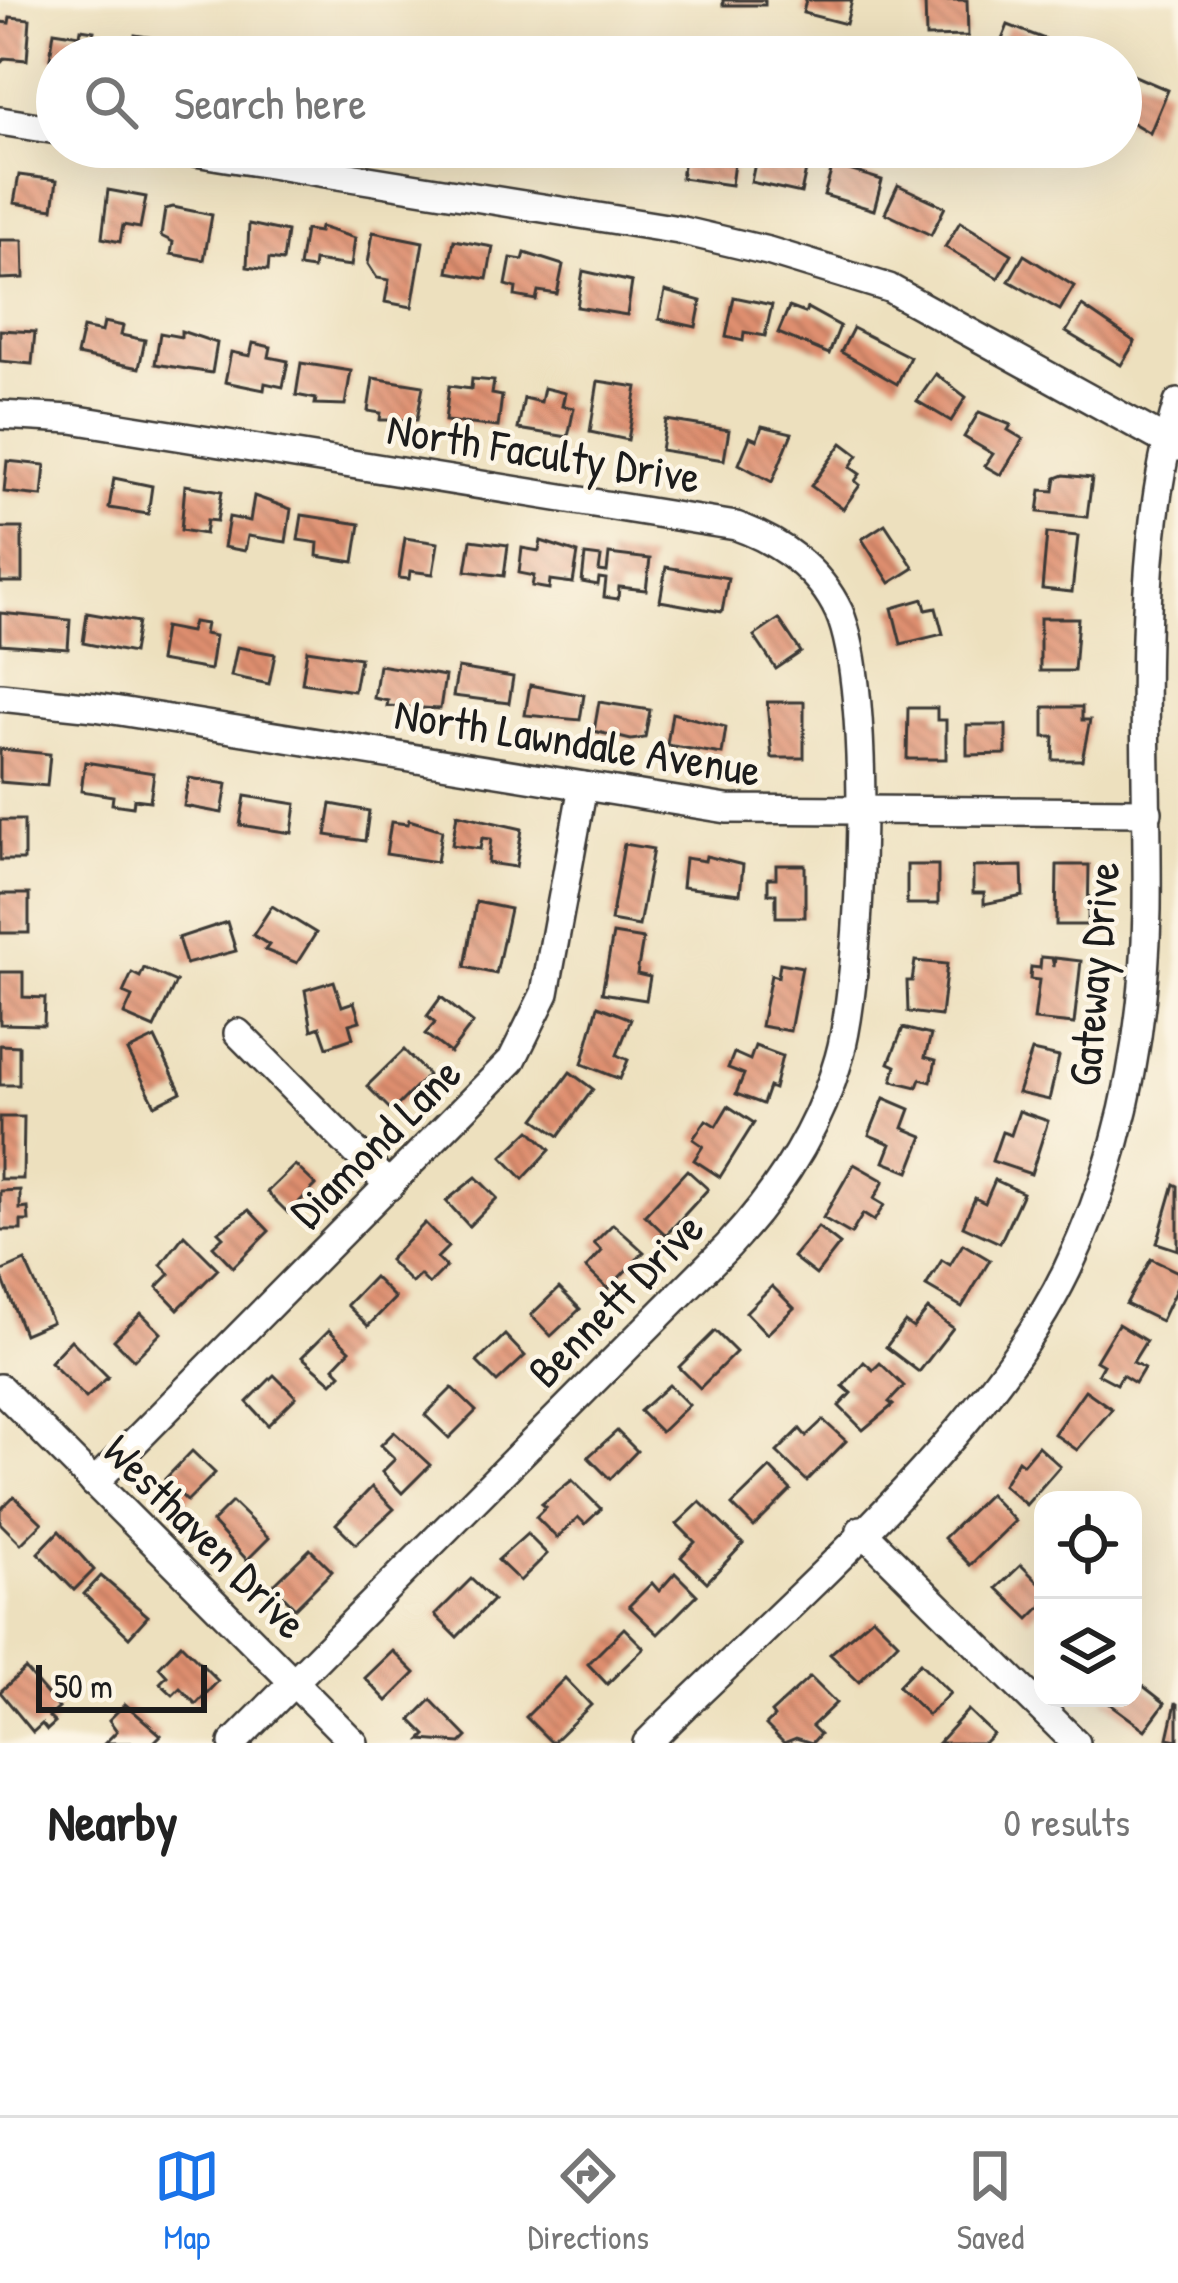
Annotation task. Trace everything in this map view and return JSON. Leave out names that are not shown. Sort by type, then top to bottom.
[{"type":"street","points":[[0,121],[36,127]]},
{"type":"street","points":[[294,168],[679,230],[889,288],[1172,446]]},
{"type":"street","name":"Gateway Drive","points":[[647,1743],[861,1530],[997,1382],[1050,1302],[1088,1221],[1117,1136],[1141,1016],[1151,559],[1178,403]]},
{"type":"street","name":"North Faculty Drive","points":[[0,415],[71,419],[715,522],[756,534],[794,556],[817,579],[848,635],[856,677],[857,813]]},
{"type":"street","name":"North Lawndale Avenue","points":[[0,697],[73,703],[756,812],[1148,812]]},
{"type":"street","name":"Diamond Lane","points":[[94,1483],[498,1076],[529,1032],[550,975],[583,786]]},
{"type":"street","name":"Bennett Drive","points":[[233,1743],[728,1246],[781,1181],[817,1118],[844,1039],[857,967],[857,813]]},
{"type":"street","points":[[238,1033],[390,1186]]},
{"type":"street","name":"Westhaven Drive","points":[[0,1388],[354,1743]]},
{"type":"street","points":[[861,1530],[1069,1741]]},
{"type":"building","points":[[723,0],[765,0],[765,5],[723,5]]},
{"type":"building","points":[[806,0],[852,0],[846,24],[803,13]]},
{"type":"building","points":[[925,0],[967,0],[968,36],[926,36]]},
{"type":"building","points":[[10,17],[30,19],[27,60],[5,58],[0,64],[0,22],[9,23]]},
{"type":"building","points":[[1008,25],[1037,36],[1004,36]]},
{"type":"building","points":[[81,29],[94,31],[93,36],[53,36],[54,31],[80,35]]},
{"type":"building","points":[[1142,79],[1168,90],[1150,133],[1142,128]]},
{"type":"building","points":[[683,168],[733,168],[731,185],[681,178]]},
{"type":"building","points":[[754,168],[806,168],[801,193],[751,182]]},
{"type":"building","points":[[832,168],[882,180],[874,210],[824,195]]},
{"type":"building","points":[[19,175],[57,180],[53,209],[14,203]]},
{"type":"building","points":[[898,185],[945,207],[931,235],[885,213]]},
{"type":"building","points":[[108,190],[146,197],[140,228],[123,225],[120,242],[102,238]]},
{"type":"building","points":[[165,209],[212,215],[204,260],[171,254],[173,242],[161,236]]},
{"type":"building","points":[[960,222],[1012,254],[998,278],[945,247]]},
{"type":"building","points":[[249,224],[287,232],[283,261],[269,259],[268,270],[247,267]]},
{"type":"building","points":[[320,227],[355,238],[351,266],[314,261],[313,269],[299,267],[305,230],[319,232]]},
{"type":"building","points":[[373,232],[423,242],[412,307],[385,302],[389,280],[377,278],[368,264]]},
{"type":"building","points":[[0,240],[23,240],[24,278],[0,279]]},
{"type":"building","points":[[454,240],[493,247],[487,279],[448,272]]},
{"type":"building","points":[[525,253],[563,265],[557,294],[538,291],[536,300],[515,296],[516,288],[506,285],[511,258],[523,260]]},
{"type":"building","points":[[1024,255],[1074,286],[1060,310],[1009,281]]},
{"type":"building","points":[[583,271],[632,282],[627,315],[577,307]]},
{"type":"building","points":[[665,291],[701,301],[696,327],[659,319]]},
{"type":"building","points":[[734,297],[772,305],[765,336],[744,332],[743,341],[726,337]]},
{"type":"building","points":[[1082,306],[1135,342],[1121,365],[1066,332]]},
{"type":"building","points":[[789,307],[805,313],[807,308],[840,326],[829,354],[778,333]]},
{"type":"building","points":[[104,322],[123,326],[121,335],[145,340],[139,368],[77,355],[83,328],[102,332]]},
{"type":"building","points":[[853,328],[910,357],[897,384],[841,352]]},
{"type":"building","points":[[0,330],[35,332],[32,364],[0,361]]},
{"type":"building","points":[[181,331],[217,343],[212,373],[155,364],[160,333],[181,337]]},
{"type":"building","points":[[253,343],[271,347],[269,357],[288,361],[283,387],[265,383],[264,390],[225,382],[231,352],[250,356]]},
{"type":"building","points":[[301,363],[351,371],[345,405],[315,404],[316,399],[296,395]]},
{"type":"building","points":[[936,374],[966,397],[951,421],[917,401]]},
{"type":"building","points":[[373,378],[423,386],[417,420],[380,420],[381,413],[368,411]]},
{"type":"building","points":[[472,379],[494,381],[492,394],[502,396],[498,427],[445,421],[449,386],[471,389]]},
{"type":"building","points":[[598,381],[637,387],[628,440],[590,432]]},
{"type":"building","points":[[544,388],[565,393],[562,406],[574,408],[568,437],[518,429],[524,398],[541,402]]},
{"type":"building","points":[[979,412],[1011,425],[1008,430],[1023,439],[1001,475],[985,466],[993,454],[964,437]]},
{"type":"building","points":[[666,420],[729,430],[724,460],[661,450]]},
{"type":"building","points":[[762,426],[792,433],[772,482],[739,464],[750,437],[757,440]]},
{"type":"building","points":[[842,443],[858,455],[850,467],[860,474],[855,481],[860,485],[843,509],[811,486]]},
{"type":"building","points":[[7,461],[45,465],[42,496],[4,492]]},
{"type":"building","points":[[114,478],[152,486],[148,514],[109,508]]},
{"type":"building","points":[[1056,478],[1092,478],[1087,517],[1038,512],[1041,490],[1054,491]]},
{"type":"building","points":[[185,485],[222,491],[217,521],[207,520],[205,534],[181,530]]},
{"type":"building","points":[[254,496],[291,509],[286,542],[248,536],[245,551],[224,547],[229,517],[250,521]]},
{"type":"building","points":[[302,515],[360,524],[354,562],[317,556],[318,543],[298,540]]},
{"type":"building","points":[[885,524],[914,568],[890,583],[862,539]]},
{"type":"building","points":[[0,528],[22,528],[22,582],[0,582]]},
{"type":"building","points":[[1047,533],[1078,536],[1072,592],[1042,589]]},
{"type":"building","points":[[405,538],[438,543],[433,574],[410,571],[409,579],[399,578]]},
{"type":"building","points":[[471,540],[508,545],[504,576],[466,571]]},
{"type":"building","points":[[541,541],[578,553],[573,583],[550,580],[549,589],[532,586],[534,576],[519,573],[522,548],[539,551]]},
{"type":"building","points":[[609,554],[650,559],[646,590],[619,587],[618,599],[604,597],[606,579],[599,578],[598,585],[582,582],[585,555],[601,557],[599,571],[607,572]]},
{"type":"building","points":[[666,567],[728,578],[722,612],[660,601]]},
{"type":"building","points":[[923,599],[926,610],[936,608],[943,634],[901,644],[892,608]]},
{"type":"building","points":[[0,613],[70,620],[68,649],[0,644]]},
{"type":"building","points":[[87,613],[138,622],[133,653],[83,643]]},
{"type":"building","points":[[1040,618],[1078,618],[1074,671],[1040,671]]},
{"type":"building","points":[[779,619],[801,652],[776,669],[754,636]]},
{"type":"building","points":[[193,622],[206,624],[204,634],[215,636],[210,670],[159,661],[164,627],[190,632]]},
{"type":"building","points":[[237,647],[275,654],[269,684],[231,676]]},
{"type":"building","points":[[307,650],[360,658],[354,691],[302,683]]},
{"type":"building","points":[[379,665],[445,676],[440,709],[387,706],[388,701],[374,698]]},
{"type":"building","points":[[458,668],[513,677],[509,703],[453,696]]},
{"type":"building","points":[[530,685],[584,695],[580,720],[525,715]]},
{"type":"building","points":[[599,702],[650,710],[645,738],[631,740],[594,731]]},
{"type":"building","points":[[767,702],[804,702],[804,758],[772,758]]},
{"type":"building","points":[[1044,707],[1082,707],[1082,720],[1090,720],[1082,760],[1053,760],[1054,737],[1044,737]]},
{"type":"building","points":[[908,708],[937,708],[937,720],[946,720],[946,759],[907,759]]},
{"type":"building","points":[[672,713],[726,727],[722,754],[667,745]]},
{"type":"building","points":[[967,725],[1006,725],[1006,754],[967,755]]},
{"type":"building","points":[[0,749],[50,754],[47,786],[0,782]]},
{"type":"building","points":[[85,762],[154,773],[150,801],[134,799],[133,807],[112,804],[113,796],[81,791]]},
{"type":"building","points":[[189,778],[227,784],[222,813],[184,806]]},
{"type":"building","points":[[245,796],[296,804],[292,833],[240,825]]},
{"type":"building","points":[[331,804],[369,811],[365,841],[326,835]]},
{"type":"building","points":[[457,814],[522,829],[516,867],[488,863],[491,839],[482,838],[480,849],[452,845]]},
{"type":"building","points":[[0,820],[24,820],[24,860],[0,860]]},
{"type":"building","points":[[409,820],[442,830],[437,862],[386,854],[391,822],[408,824]]},
{"type":"building","points":[[624,844],[653,849],[639,926],[611,921]]},
{"type":"building","points":[[706,856],[743,865],[740,894],[682,887],[685,858],[705,861]]},
{"type":"building","points":[[776,865],[805,865],[805,917],[776,917],[776,894],[768,894],[768,878],[776,878]]},
{"type":"building","points":[[907,865],[938,865],[938,904],[907,904]]},
{"type":"building","points":[[1057,865],[1089,865],[1088,925],[1056,925]]},
{"type":"building","points":[[1022,866],[1023,896],[984,904],[984,893],[973,893],[973,867]]},
{"type":"building","points":[[0,894],[29,894],[29,933],[0,933]]},
{"type":"building","points":[[476,902],[510,909],[496,974],[465,967]]},
{"type":"building","points":[[272,906],[316,933],[297,963],[265,950],[269,945],[253,935]]},
{"type":"building","points":[[227,922],[236,951],[186,964],[178,938]]},
{"type":"building","points":[[613,934],[643,939],[637,974],[650,977],[646,1000],[602,993]]},
{"type":"building","points":[[1041,957],[1052,958],[1054,967],[1055,958],[1081,961],[1074,1024],[1034,1020],[1039,980],[1030,979],[1031,967],[1040,968]]},
{"type":"building","points":[[915,961],[947,964],[941,1016],[908,1012],[907,981],[912,981]]},
{"type":"building","points":[[780,963],[802,967],[790,1031],[761,1026],[771,975],[778,977]]},
{"type":"building","points":[[144,968],[176,982],[154,1028],[124,1015],[132,997],[123,993],[132,973],[140,977]]},
{"type":"building","points":[[0,972],[23,972],[23,997],[45,998],[44,1025],[0,1024]]},
{"type":"building","points":[[334,981],[342,1006],[354,1002],[360,1021],[349,1024],[353,1038],[327,1047],[320,1027],[312,1030],[305,990]]},
{"type":"building","points":[[441,997],[473,1023],[450,1053],[425,1034],[435,1023],[427,1016]]},
{"type":"building","points":[[598,1006],[631,1019],[617,1055],[628,1060],[620,1079],[582,1064]]},
{"type":"building","points":[[903,1028],[931,1035],[925,1057],[936,1060],[931,1082],[920,1079],[917,1087],[892,1081],[896,1066],[889,1063]]},
{"type":"building","points":[[155,1038],[181,1092],[155,1105],[128,1051]]},
{"type":"building","points":[[0,1045],[19,1046],[19,1085],[0,1085]]},
{"type":"building","points":[[755,1046],[782,1056],[774,1089],[769,1087],[763,1104],[736,1094],[744,1074],[728,1068],[734,1053],[750,1060]]},
{"type":"building","points":[[404,1050],[428,1075],[392,1111],[367,1086]]},
{"type":"building","points":[[1032,1051],[1059,1057],[1049,1100],[1018,1093]]},
{"type":"building","points":[[570,1072],[593,1089],[559,1136],[535,1119]]},
{"type":"building","points":[[884,1098],[910,1109],[903,1128],[923,1136],[909,1172],[884,1162],[891,1144],[869,1135]]},
{"type":"building","points":[[728,1106],[754,1123],[720,1177],[694,1160],[703,1146],[693,1139],[706,1120],[716,1126]]},
{"type":"building","points":[[1019,1111],[1048,1121],[1031,1174],[992,1161],[1002,1132],[1011,1135]]},
{"type":"building","points":[[0,1117],[24,1117],[23,1179],[0,1179]]},
{"type":"building","points":[[530,1130],[550,1150],[523,1179],[502,1157]]},
{"type":"building","points":[[854,1164],[884,1181],[874,1199],[884,1205],[874,1221],[863,1214],[851,1234],[823,1218]]},
{"type":"building","points":[[295,1165],[316,1185],[288,1213],[267,1192]]},
{"type":"building","points":[[687,1170],[708,1189],[666,1235],[645,1215]]},
{"type":"building","points":[[476,1177],[497,1198],[469,1226],[446,1201]]},
{"type":"building","points":[[995,1180],[1023,1193],[1000,1243],[963,1226],[975,1198],[985,1203]]},
{"type":"building","points":[[1174,1184],[1178,1186],[1178,1250],[1157,1243]]},
{"type":"building","points":[[20,1190],[20,1209],[28,1208],[29,1221],[21,1221],[21,1230],[0,1230],[0,1191]]},
{"type":"building","points":[[249,1210],[269,1231],[233,1267],[213,1246],[223,1237],[218,1232]]},
{"type":"building","points":[[425,1223],[448,1247],[437,1258],[446,1267],[429,1284],[420,1275],[412,1283],[389,1260]]},
{"type":"building","points":[[613,1224],[644,1252],[608,1289],[586,1268],[602,1251],[594,1243]]},
{"type":"building","points":[[818,1227],[840,1244],[816,1275],[793,1257]]},
{"type":"building","points":[[184,1235],[218,1269],[178,1309],[157,1287],[170,1274],[161,1265]]},
{"type":"building","points":[[963,1244],[990,1260],[962,1307],[926,1286],[942,1260],[950,1265]]},
{"type":"building","points":[[1151,1259],[1178,1272],[1178,1285],[1161,1321],[1126,1304]]},
{"type":"building","points":[[25,1261],[52,1322],[24,1334],[0,1272]]},
{"type":"building","points":[[374,1277],[395,1298],[368,1326],[347,1305]]},
{"type":"building","points":[[772,1286],[794,1308],[767,1334],[746,1312]]},
{"type":"building","points":[[559,1288],[580,1309],[551,1336],[531,1315]]},
{"type":"building","points":[[928,1309],[953,1328],[919,1372],[886,1347],[905,1322],[913,1328]]},
{"type":"building","points":[[141,1313],[161,1333],[134,1360],[114,1340]]},
{"type":"building","points":[[1118,1324],[1146,1341],[1133,1362],[1144,1368],[1135,1383],[1122,1375],[1117,1384],[1098,1374],[1103,1365],[1096,1361]]},
{"type":"building","points":[[329,1330],[350,1350],[334,1367],[341,1374],[332,1383],[302,1357]]},
{"type":"building","points":[[715,1331],[736,1352],[700,1388],[679,1367]]},
{"type":"building","points":[[505,1335],[525,1356],[497,1382],[477,1362]]},
{"type":"building","points":[[71,1340],[108,1377],[86,1398],[50,1362]]},
{"type":"building","points":[[864,1362],[873,1370],[880,1363],[904,1386],[889,1402],[893,1405],[863,1430],[839,1406],[851,1393],[843,1386]]},
{"type":"building","points":[[274,1375],[296,1397],[268,1425],[247,1402]]},
{"type":"building","points":[[669,1385],[689,1405],[661,1432],[640,1411]]},
{"type":"building","points":[[452,1388],[476,1411],[449,1438],[425,1415]]},
{"type":"building","points":[[1085,1390],[1112,1409],[1077,1450],[1054,1434]]},
{"type":"building","points":[[823,1420],[846,1441],[807,1481],[777,1452],[800,1429],[806,1436]]},
{"type":"building","points":[[617,1431],[637,1451],[610,1479],[588,1457]]},
{"type":"building","points":[[394,1432],[430,1465],[402,1493],[382,1472],[395,1459],[381,1445]]},
{"type":"building","points":[[1038,1446],[1060,1466],[1026,1505],[1003,1485],[1018,1460],[1023,1464]]},
{"type":"building","points":[[192,1451],[215,1473],[187,1501],[165,1479]]},
{"type":"building","points":[[770,1468],[791,1490],[754,1527],[732,1505]]},
{"type":"building","points":[[572,1480],[601,1509],[585,1524],[578,1517],[557,1538],[536,1517],[546,1507],[542,1504]]},
{"type":"building","points":[[372,1487],[394,1509],[356,1544],[336,1524]]},
{"type":"building","points":[[989,1494],[1015,1521],[970,1565],[944,1538]]},
{"type":"building","points":[[14,1496],[42,1523],[21,1544],[0,1523],[0,1510]]},
{"type":"building","points":[[232,1502],[269,1538],[247,1560],[212,1522]]},
{"type":"building","points":[[700,1502],[743,1544],[707,1582],[681,1557],[695,1542],[677,1524]]},
{"type":"building","points":[[59,1531],[94,1570],[74,1590],[38,1553]]},
{"type":"building","points":[[527,1534],[547,1554],[520,1581],[498,1560]]},
{"type":"building","points":[[310,1549],[332,1571],[295,1608],[273,1585]]},
{"type":"building","points":[[1021,1565],[1034,1578],[1034,1614],[1029,1619],[997,1588]]},
{"type":"building","points":[[675,1573],[697,1595],[658,1634],[629,1606],[652,1583],[659,1591]]},
{"type":"building","points":[[101,1576],[148,1616],[129,1637],[84,1594]]},
{"type":"building","points":[[471,1579],[493,1600],[457,1637],[435,1615]]},
{"type":"building","points":[[873,1617],[898,1642],[859,1682],[830,1654]]},
{"type":"building","points":[[624,1628],[644,1648],[607,1684],[588,1664]]},
{"type":"building","points":[[181,1644],[218,1681],[196,1704],[180,1688],[173,1695],[160,1683],[167,1676],[159,1667]]},
{"type":"building","points":[[393,1651],[415,1673],[387,1701],[365,1678]]},
{"type":"building","points":[[920,1663],[950,1693],[928,1715],[898,1686]]},
{"type":"building","points":[[25,1669],[59,1708],[49,1717],[55,1723],[47,1730],[42,1724],[33,1732],[0,1692]]},
{"type":"building","points":[[810,1677],[836,1703],[812,1726],[820,1734],[812,1743],[796,1738],[784,1743],[766,1725],[774,1717],[771,1713]]},
{"type":"building","points":[[565,1678],[591,1705],[552,1743],[526,1717]]},
{"type":"building","points":[[1142,1685],[1165,1703],[1145,1730],[1114,1707],[1142,1707]]},
{"type":"building","points":[[431,1700],[467,1737],[461,1743],[421,1740],[426,1735],[411,1720]]},
{"type":"building","points":[[125,1704],[161,1735],[153,1743],[105,1743],[117,1731],[109,1720]]},
{"type":"building","points":[[1178,1704],[1178,1740],[1168,1738]]},
{"type":"building","points":[[968,1710],[993,1734],[984,1743],[938,1743]]}]
